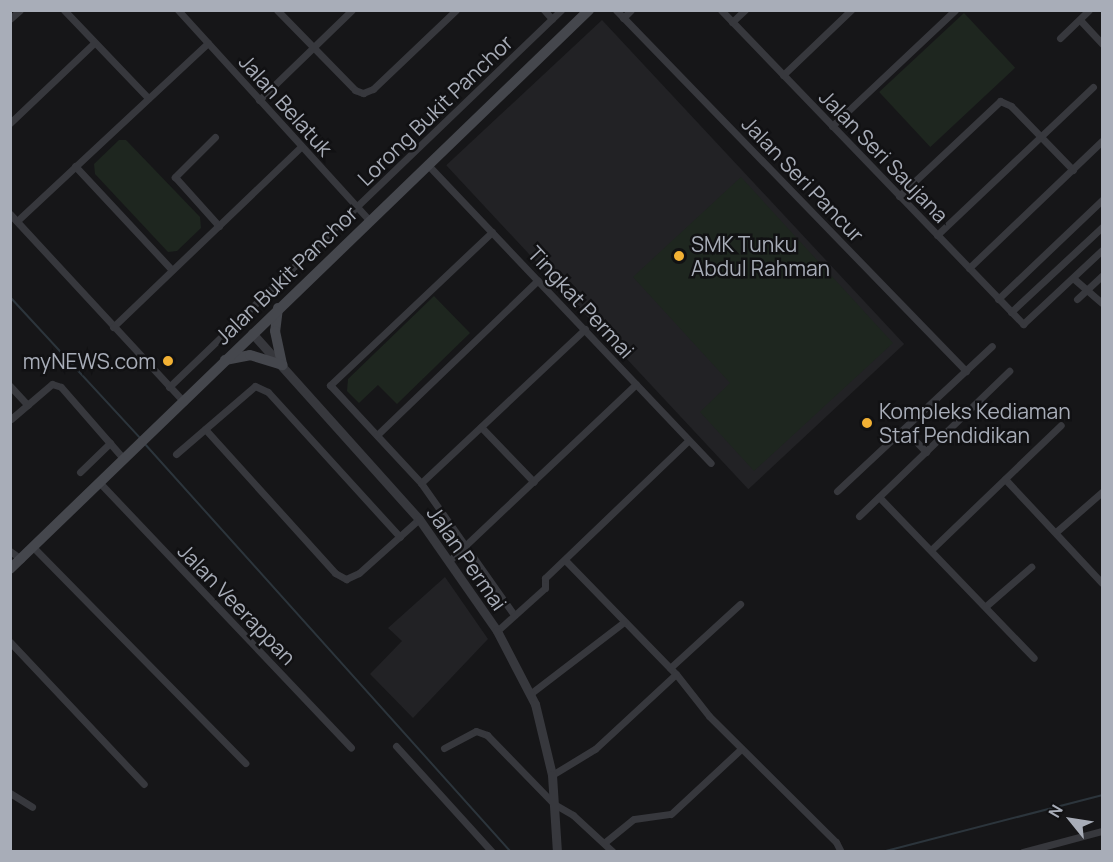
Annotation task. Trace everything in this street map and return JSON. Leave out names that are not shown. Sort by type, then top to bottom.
[{"type":"main road","name":"Jalan Bukit Panchor","points":[[10,568],[589,10]]},
{"type":"main road","points":[[225,360],[250,355],[282,365],[275,331],[278,308]]},
{"type":"street","points":[[10,19],[20,10]]},
{"type":"street","points":[[64,10],[148,98]]},
{"type":"street","name":"Jalan Belatuk","points":[[178,10],[370,221]]},
{"type":"street","points":[[278,10],[355,90],[363,93],[373,89],[456,10]]},
{"type":"street","points":[[259,100],[352,10]]},
{"type":"street","points":[[544,10],[552,19]]},
{"type":"street","name":"Lorong Bukit Panchor","points":[[358,208],[561,10]]},
{"type":"street","name":"Jalan Seri Pancur","points":[[616,10],[966,371]]},
{"type":"street","points":[[623,18],[631,10]]},
{"type":"street","name":"Jalan Seri Saujana","points":[[721,10],[1023,324],[1073,278]]},
{"type":"street","points":[[732,22],[745,10]]},
{"type":"street","points":[[783,75],[851,10]]},
{"type":"street","points":[[832,126],[955,10]]},
{"type":"street","points":[[1060,38],[1089,10]]},
{"type":"street","points":[[1080,20],[1102,44]]},
{"type":"street","points":[[10,123],[94,43]]},
{"type":"street","points":[[17,221],[208,43]]},
{"type":"street","points":[[937,235],[1093,87]]},
{"type":"street","points":[[899,196],[1000,101],[1041,136],[1073,170]]},
{"type":"street","points":[[215,137],[175,177],[219,226]]},
{"type":"street","points":[[969,268],[1102,141]]},
{"type":"street","points":[[113,327],[301,147]]},
{"type":"street","name":"Tingkat Permai","points":[[427,164],[711,463]]},
{"type":"street","points":[[75,166],[172,270]]},
{"type":"street","points":[[998,299],[1102,200]]},
{"type":"street","name":"Jalan Bukit Panchor","points":[[169,387],[358,208]]},
{"type":"street","points":[[10,214],[184,402]]},
{"type":"street","points":[[1011,312],[1102,227]]},
{"type":"street","points":[[492,232],[330,385],[421,483],[468,545],[514,615]]},
{"type":"street","points":[[1102,250],[1073,278],[1102,303]]},
{"type":"street","points":[[1077,299],[1102,276]]},
{"type":"street","points":[[377,435],[538,280]]},
{"type":"street","points":[[421,483],[585,329]]},
{"type":"street","name":"Jalan Permai","points":[[252,333],[419,519],[450,560],[497,632],[530,694],[552,775],[555,851]]},
{"type":"street","points":[[837,491],[992,346]]},
{"type":"street","points":[[859,516],[1009,371]]},
{"type":"street","points":[[11,418],[52,384],[61,387],[123,458]]},
{"type":"street","points":[[450,560],[636,384]]},
{"type":"street","points":[[10,386],[28,405]]},
{"type":"street","points":[[176,454],[255,386],[268,392],[400,537]]},
{"type":"street","points":[[931,550],[1061,425]]},
{"type":"street","points":[[481,427],[534,482]]},
{"type":"street","points":[[205,429],[334,573],[346,579],[359,573],[419,519]]},
{"type":"street","points":[[904,429],[926,452]]},
{"type":"street","points":[[497,632],[545,588],[545,578],[689,440]]},
{"type":"street","points":[[80,472],[110,443]]},
{"type":"street","points":[[1005,478],[1102,583]]},
{"type":"street","name":"Jalan Veerappan","points":[[99,482],[351,748]]},
{"type":"street","points":[[1056,532],[1102,492]]},
{"type":"street","points":[[879,497],[1034,658]]},
{"type":"street","points":[[33,546],[245,763]]},
{"type":"street","points":[[10,551],[21,559]]},
{"type":"street","points":[[565,560],[676,674],[741,749],[837,851]]},
{"type":"street","points":[[986,606],[1031,567]]},
{"type":"street","points":[[670,668],[740,604]]},
{"type":"street","points":[[530,694],[624,622]]},
{"type":"street","points":[[10,642],[144,784]]},
{"type":"street","points":[[552,775],[595,749],[676,674]]},
{"type":"street","points":[[444,748],[476,731],[487,735],[554,804],[613,852]]},
{"type":"street","points":[[396,746],[492,852]]},
{"type":"street","points":[[604,843],[634,819],[671,814],[741,749]]},
{"type":"street","points":[[10,793],[32,807]]},
{"type":"street","points":[[1023,852],[1102,831]]},
{"type":"shaded area","points":[[964,13],[1015,68],[930,147],[879,92]]},
{"type":"shaded area","name":"SMK Tunku Abdul Rahman","points":[[602,20],[904,344],[748,489],[446,165]]},
{"type":"shaded area","points":[[119,140],[126,140],[200,217],[201,228],[177,251],[168,252],[95,174],[94,164]]},
{"type":"shaded area","points":[[741,177],[893,343],[754,471],[700,412],[730,383],[633,277]]},
{"type":"shaded area","points":[[434,296],[470,333],[397,404],[378,385],[359,403],[347,391],[348,379]]},
{"type":"shaded area","points":[[445,577],[488,639],[413,718],[370,674],[402,641],[388,628]]},
{"type":"waterway","points":[[10,297],[140,438]]},
{"type":"waterway","points":[[144,443],[511,852]]},
{"type":"waterway","points":[[882,852],[1102,795]]},
{"type":"place","name":"SMK Tunku Abdul Rahman","points":[[679,256]]},
{"type":"place","name":"myNEWS.com","points":[[168,361]]},
{"type":"place","name":"Kompleks Kediaman Staf Pendidikan","points":[[867,423]]}]
